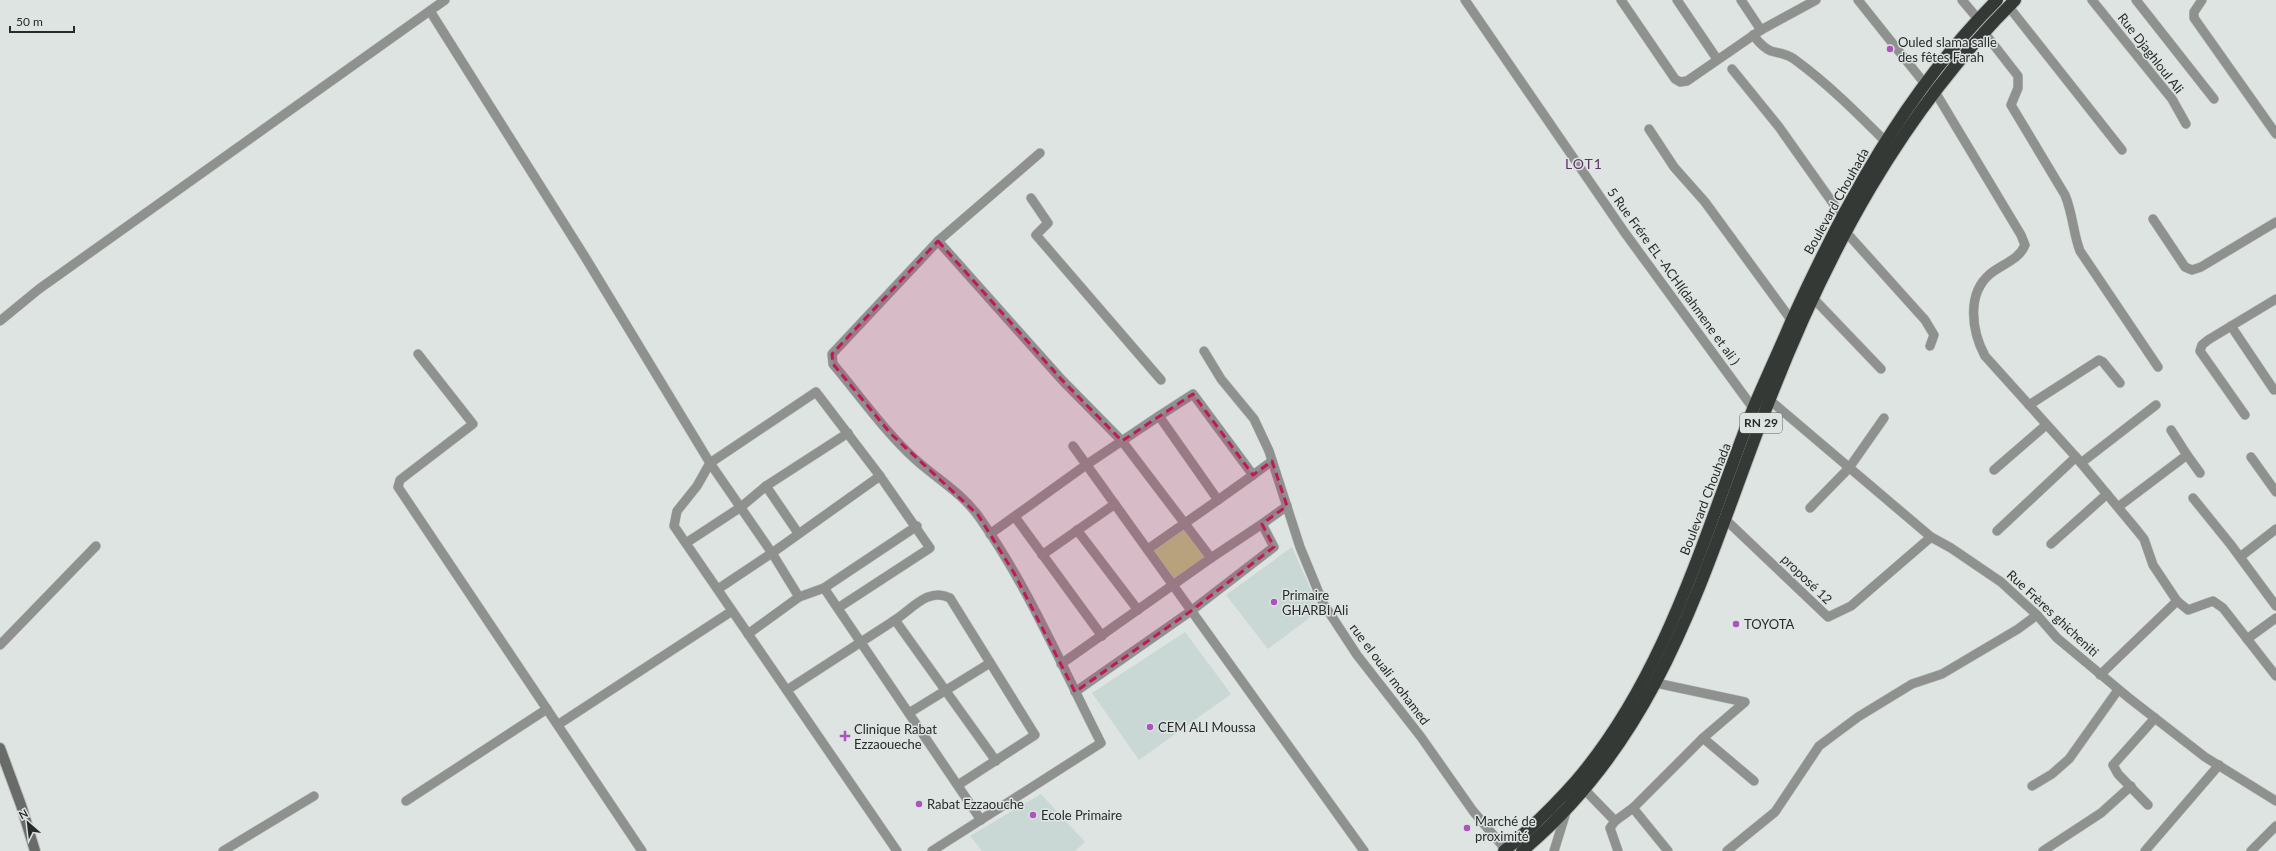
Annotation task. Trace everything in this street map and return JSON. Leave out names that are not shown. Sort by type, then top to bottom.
[{"type":"highway","name":"Boulevard Chouhada","points":[[1505,850],[1535,824],[1576,781],[1608,738],[1644,679],[1668,630],[1698,557],[1753,408],[1765,397],[1792,321],[1842,216],[1885,141],[1930,87],[1978,19],[1997,0]]},
{"type":"highway","name":"RN 29","points":[[1522,851],[1544,833],[1585,790],[1618,747],[1656,683],[1694,601],[1726,520],[1765,397],[1845,231],[1930,87],[2012,3]]},
{"type":"main road","points":[[0,748],[21,805],[35,851]]},
{"type":"street","points":[[0,321],[45,285],[445,0]]},
{"type":"street","name":"5 Rue Frére EL -ACHI(dahmene et ali )","points":[[1465,0],[1625,233],[1753,408]]},
{"type":"street","points":[[1621,0],[1675,78],[1680,82],[1687,81],[1753,35],[1816,0]]},
{"type":"street","points":[[1677,0],[1718,59]]},
{"type":"street","points":[[1741,0],[1761,30]]},
{"type":"street","points":[[1858,0],[1930,87],[2021,235],[2025,245],[2022,252],[1990,274],[1981,284],[1974,306],[1974,329],[1978,343],[1985,356],[2078,460],[2144,539],[2153,566],[2177,601],[2188,610],[2208,602],[2218,602],[2276,676]]},
{"type":"street","points":[[1962,0],[1978,19]]},
{"type":"street","name":"Rue Djaghloul Ali","points":[[2092,0],[2172,99],[2186,124]]},
{"type":"street","points":[[2136,0],[2214,99]]},
{"type":"street","points":[[2202,0],[2194,12],[2194,18],[2276,134]]},
{"type":"street","points":[[2012,3],[2122,150]]},
{"type":"street","points":[[430,11],[585,257],[710,463],[772,553],[799,597]]},
{"type":"street","points":[[1983,31],[2018,76],[2018,88],[2011,105],[2065,195],[2072,210],[2076,240],[2080,251],[2158,367]]},
{"type":"street","points":[[1753,35],[1762,46],[1770,51],[1793,57],[1842,98],[1885,141]]},
{"type":"street","points":[[1732,69],[1779,128],[1842,216]]},
{"type":"street","points":[[1649,129],[1674,167],[1705,202],[1792,321]]},
{"type":"street","points":[[932,851],[1101,743],[1014,573],[990,534],[972,510],[944,481],[916,460],[891,434],[833,364],[832,354],[938,241],[1040,153]]},
{"type":"street","points":[[1031,198],[1048,223],[1036,235],[1161,380]]},
{"type":"street","points":[[2153,219],[2185,267],[2192,270],[2201,267],[2276,222]]},
{"type":"street","points":[[1845,231],[1925,320],[1934,335],[1930,346]]},
{"type":"street","points":[[938,241],[1062,380],[1122,441],[1211,558]]},
{"type":"street","points":[[1814,298],[1881,369]]},
{"type":"street","points":[[2245,415],[2200,351],[2202,345],[2208,340],[2276,299]]},
{"type":"street","points":[[2231,326],[2274,390]]},
{"type":"street","name":"rue el ouali mohamed","points":[[1204,351],[1221,379],[1254,419],[1272,461],[1300,547],[1323,603],[1357,655],[1420,737],[1473,811],[1505,850]]},
{"type":"street","points":[[418,354],[473,424],[400,480],[398,487],[547,709],[559,724],[642,851]]},
{"type":"street","points":[[2029,405],[2098,360],[2103,362],[2120,383]]},
{"type":"street","points":[[838,608],[930,548],[917,526],[816,392],[710,463],[696,486],[677,510],[674,526],[896,851]]},
{"type":"street","points":[[990,534],[1086,465],[1193,394],[1254,475]]},
{"type":"street","name":"Rue Frères ghicheniti","points":[[1765,397],[1931,537],[1951,548],[2001,582],[2037,615],[2057,638],[2118,690],[2205,757],[2276,801]]},
{"type":"street","points":[[1997,531],[2078,460],[2156,405]]},
{"type":"street","points":[[1159,416],[1218,500]]},
{"type":"street","points":[[1810,508],[1849,468],[1884,418]]},
{"type":"street","points":[[1994,470],[2046,425]]},
{"type":"street","points":[[2171,430],[2200,472]]},
{"type":"street","points":[[686,543],[741,507],[766,486],[848,434]]},
{"type":"street","points":[[1073,446],[1364,851]]},
{"type":"street","points":[[2118,507],[2187,455]]},
{"type":"street","points":[[2251,457],[2276,492]]},
{"type":"street","points":[[1148,550],[1272,461]]},
{"type":"street","points":[[718,589],[772,553],[880,476]]},
{"type":"street","points":[[766,486],[798,533]]},
{"type":"street","points":[[2051,544],[2107,494]]},
{"type":"street","points":[[2192,498],[2240,557],[2276,606]]},
{"type":"street","points":[[1042,555],[1115,504]]},
{"type":"street","points":[[1061,664],[1287,506]]},
{"type":"street","points":[[1015,517],[1102,636]]},
{"type":"street","name":"proposé 12","points":[[1726,520],[1828,617],[1851,606],[1931,537]]},
{"type":"street","points":[[1075,692],[1192,611],[1274,548],[1262,524]]},
{"type":"street","points":[[748,634],[799,597],[824,588],[917,526]]},
{"type":"street","points":[[2240,557],[2276,529]]},
{"type":"street","points":[[1077,530],[1138,610]]},
{"type":"street","points":[[0,645],[96,546]]},
{"type":"street","points":[[824,588],[981,820]]},
{"type":"street","points":[[787,690],[896,620],[931,594],[942,594],[950,598],[1035,735],[958,785]]},
{"type":"street","points":[[2100,674],[2177,601]]},
{"type":"street","points":[[559,724],[732,611]]},
{"type":"street","points":[[1727,851],[1775,812],[1819,746],[1858,717],[1898,692],[1912,684],[1942,674],[2018,629],[2037,615]]},
{"type":"street","points":[[2247,639],[2276,618]]},
{"type":"street","points":[[896,620],[947,689],[996,761]]},
{"type":"street","points":[[909,713],[990,663]]},
{"type":"street","points":[[1618,851],[1610,828],[1615,821],[1633,808],[1703,738],[1744,702],[1656,683]]},
{"type":"street","points":[[2032,786],[2052,774],[2069,759],[2118,690]]},
{"type":"street","points":[[406,801],[547,709]]},
{"type":"street","points":[[2148,805],[2118,774],[2113,766],[2155,718]]},
{"type":"street","points":[[1703,738],[1754,781]]},
{"type":"street","points":[[2145,851],[2219,765]]},
{"type":"street","points":[[2043,851],[2101,813],[2131,786]]},
{"type":"street","points":[[1585,790],[1615,821]]},
{"type":"street","points":[[223,851],[314,796]]},
{"type":"street","points":[[1633,808],[1668,851]]},
{"type":"street","points":[[1554,851],[1567,809]]},
{"type":"street","points":[[2251,851],[2276,826]]},
{"type":"highlighted area","points":[[938,241],[1062,380],[1122,441],[1193,394],[1253,475],[1272,461],[1287,506],[1262,524],[1274,547],[1191,611],[1075,692],[1014,573],[978,515],[891,434],[833,364],[832,354]]},
{"type":"shaded area","name":"Primaire GHARBI Ali","points":[[1292,547],[1320,610],[1268,649],[1226,595]]},
{"type":"shaded area","name":"CEM ALI Moussa","points":[[1185,632],[1231,694],[1139,760],[1092,693]]},
{"type":"shaded area","name":"Ecole Primaire","points":[[1041,794],[1085,842],[1075,851],[982,851],[970,836]]},
{"type":"green space","points":[[1183,527],[1207,558],[1174,581],[1151,550]]},
{"type":"place","name":"Ouled slama salle des fêtes Farah","points":[[1890,49]]},
{"type":"place","name":"Primaire GHARBI Ali","points":[[1274,602]]},
{"type":"place","name":"TOYOTA","points":[[1736,624]]},
{"type":"place","name":"CEM ALI Moussa","points":[[1150,727]]},
{"type":"place","name":"Clinique Rabat Ezzaoueche","points":[[845,736]]},
{"type":"place","name":"Rabat Ezzaouche","points":[[919,804]]},
{"type":"place","name":"Ecole Primaire","points":[[1033,815]]},
{"type":"place","name":"Marché de proximité","points":[[1467,828]]},
{"type":"district","name":"LOT1","points":[[1584,164]]}]
